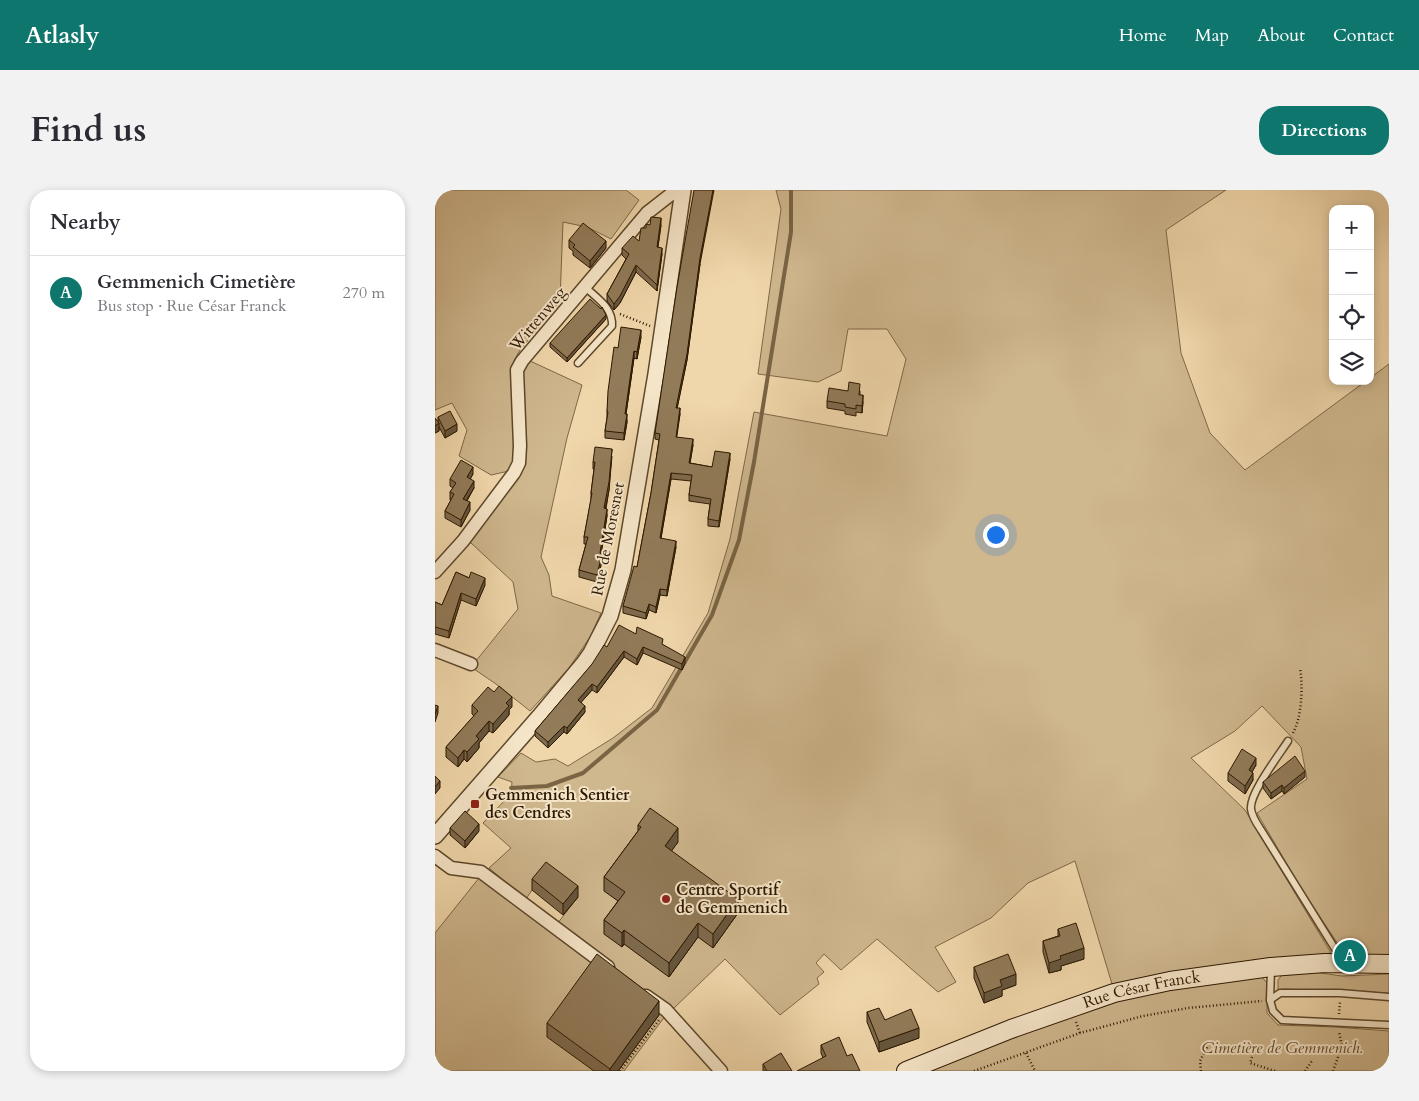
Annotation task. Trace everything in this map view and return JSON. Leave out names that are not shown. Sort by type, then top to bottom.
[{"type":"main road","name":"Rue César Franck","points":[[906,1071],[1011,1029],[1114,993],[1170,981],[1271,968],[1344,963],[1389,964]]},
{"type":"street","name":"Wittenweg","points":[[435,572],[502,489],[519,463],[521,446],[517,370],[531,350],[647,213],[670,195],[682,190]]},
{"type":"street","name":"Rue de Moresnet","points":[[435,836],[584,663],[610,616],[623,570],[682,190]]},
{"type":"street","points":[[435,650],[471,664]]},
{"type":"street","points":[[435,856],[451,868],[481,872],[619,976]]},
{"type":"street","points":[[634,987],[666,1010],[721,1071]]},
{"type":"lane","points":[[577,363],[612,326],[609,310],[585,287]]},
{"type":"lane","points":[[1288,741],[1259,784],[1252,800],[1251,808],[1261,830],[1344,963]]},
{"type":"lane","points":[[1271,968],[1270,1000],[1273,1011],[1282,1020],[1389,1025]]},
{"type":"lane","points":[[1270,1000],[1280,993],[1340,993],[1389,997]]},
{"type":"path","points":[[609,310],[661,330]]},
{"type":"path","points":[[1288,741],[1295,729],[1298,718],[1302,679],[1300,668]]},
{"type":"path","points":[[973,1071],[1080,1033],[1143,1016],[1188,1008],[1270,1000]]},
{"type":"path","points":[[621,1071],[666,1010]]},
{"type":"path","points":[[1201,1071],[1201,1061],[1208,1046]]},
{"type":"path","points":[[1026,1053],[1035,1071]]},
{"type":"path","points":[[1252,1057],[1250,1063],[1275,1071]]},
{"type":"path","points":[[1305,1071],[1312,1061]]},
{"type":"green space","points":[[435,190],[626,190],[639,200],[611,239],[587,227],[563,222],[560,301],[520,350],[514,361],[512,376],[516,445],[514,459],[509,471],[491,475],[459,456],[467,430],[452,403],[435,410]]},
{"type":"green space","points":[[776,190],[1226,190],[1166,230],[1181,353],[1210,433],[1245,470],[1361,385],[1374,385],[1374,375],[1389,364],[1389,956],[1344,953],[1304,893],[1257,813],[1307,779],[1301,747],[1262,706],[1235,731],[1191,758],[1245,810],[1331,953],[1179,971],[1112,984],[1075,861],[1028,883],[991,918],[935,947],[956,982],[938,992],[877,939],[841,970],[824,954],[816,963],[824,972],[817,978],[819,984],[780,1015],[725,959],[673,1009],[658,1000],[557,924],[578,897],[532,890],[526,899],[489,868],[511,848],[483,823],[511,794],[512,782],[498,777],[521,753],[536,762],[555,759],[568,766],[613,738],[652,708],[708,613],[730,539],[754,412],[887,436],[906,359],[887,329],[848,329],[841,371],[818,382],[758,374],[781,209]]},
{"type":"green space","points":[[528,360],[582,385],[567,438],[541,557],[549,575],[552,596],[601,613],[590,637],[569,668],[530,711],[471,667],[518,609],[513,582],[471,543],[467,543],[512,482],[519,378]]},
{"type":"green space","points":[[479,878],[666,1015],[624,1071],[435,1071],[435,933]]},
{"type":"green space","points":[[1306,971],[1342,976],[1389,974],[1389,993],[1278,990],[1278,980],[1282,975]]},
{"type":"green space","name":"Cimetière de Gemmenich.","points":[[1260,975],[1267,983],[1267,1013],[1278,1025],[1389,1031],[1389,1068],[1383,1071],[926,1071],[1045,1023],[1131,995]]},
{"type":"building","points":[[694,190],[713,190],[700,258],[687,354],[676,408],[680,408],[676,437],[693,439],[689,463],[712,467],[715,451],[730,453],[719,521],[708,519],[711,499],[689,495],[692,475],[671,473],[660,538],[676,541],[667,590],[660,589],[656,607],[649,604],[646,613],[623,606],[634,566],[637,567],[651,493],[660,434],[655,433]]},
{"type":"building","points":[[651,217],[661,218],[657,247],[662,248],[657,285],[636,265],[614,304],[607,294],[629,254],[622,248],[633,236],[639,241],[641,228],[646,228],[646,224],[650,225]]},
{"type":"building","points":[[583,223],[606,241],[590,261],[573,247],[575,245],[569,240]]},
{"type":"building","points":[[590,299],[601,309],[602,307],[606,315],[567,358],[550,343]]},
{"type":"building","points":[[621,327],[641,330],[637,352],[634,351],[624,433],[605,431],[614,347],[618,348]]},
{"type":"building","points":[[849,382],[860,384],[859,395],[863,395],[862,406],[856,405],[856,409],[845,407],[845,404],[827,401],[829,388],[848,391]]},
{"type":"building","points":[[450,411],[457,424],[445,431],[438,417]]},
{"type":"building","points":[[435,418],[439,423],[435,426]]},
{"type":"building","points":[[595,447],[612,449],[604,508],[607,509],[600,553],[602,554],[597,575],[579,570],[588,537],[584,537],[592,493]]},
{"type":"building","points":[[461,460],[473,467],[467,477],[474,481],[463,499],[470,502],[461,520],[445,511],[454,494],[450,492],[456,483],[450,479]]},
{"type":"building","points":[[456,572],[469,578],[471,572],[485,578],[476,599],[461,593],[449,631],[435,627],[435,602],[442,605]]},
{"type":"building","points":[[619,625],[636,634],[637,627],[663,639],[662,644],[685,657],[682,664],[643,647],[637,659],[624,651],[597,687],[592,684],[578,700],[585,706],[567,728],[564,726],[548,742],[535,731],[592,664],[604,645],[607,647]]},
{"type":"building","points":[[499,686],[512,697],[506,703],[509,706],[493,724],[489,721],[476,736],[479,739],[467,752],[464,750],[458,758],[446,747],[478,711],[472,705],[488,687],[494,692]]},
{"type":"building","points":[[1242,749],[1256,758],[1249,770],[1253,773],[1245,786],[1228,773]]},
{"type":"building","points":[[1295,756],[1305,771],[1284,788],[1282,785],[1271,793],[1263,782]]},
{"type":"building","points":[[435,776],[440,781],[435,787]]},
{"type":"building","name":"Centre Sportif de Gemmenich","points":[[650,808],[678,828],[665,846],[738,899],[713,934],[698,923],[669,963],[624,930],[622,933],[604,920],[625,892],[604,877],[641,827],[638,825]]},
{"type":"building","points":[[465,811],[479,824],[465,841],[450,828]]},
{"type":"building","points":[[546,862],[578,886],[563,904],[532,879]]},
{"type":"building","points":[[1076,923],[1084,948],[1060,956],[1061,959],[1049,963],[1043,941],[1060,936],[1058,929]]},
{"type":"building","points":[[597,954],[659,1001],[610,1069],[547,1023]]},
{"type":"building","points":[[1008,954],[1016,974],[1000,980],[1002,986],[984,993],[974,967]]},
{"type":"building","points":[[879,1008],[885,1020],[911,1009],[919,1028],[879,1042],[867,1012]]},
{"type":"building","points":[[839,1037],[847,1056],[852,1054],[860,1071],[797,1071],[826,1056],[821,1045]]},
{"type":"building","points":[[781,1053],[792,1071],[767,1071],[763,1064]]},
{"type":"waterway","points":[[511,788],[547,786],[583,773],[657,710],[712,615],[739,540],[754,462],[791,232],[791,190]]},
{"type":"place","name":"Gemmenich Sentier des Cendres","points":[[475,804]]},
{"type":"place","name":"Centre Sportif de Gemmenich","points":[[666,899]]},
{"type":"place","name":"Gemmenich Cimetière","points":[[1350,956]]}]
